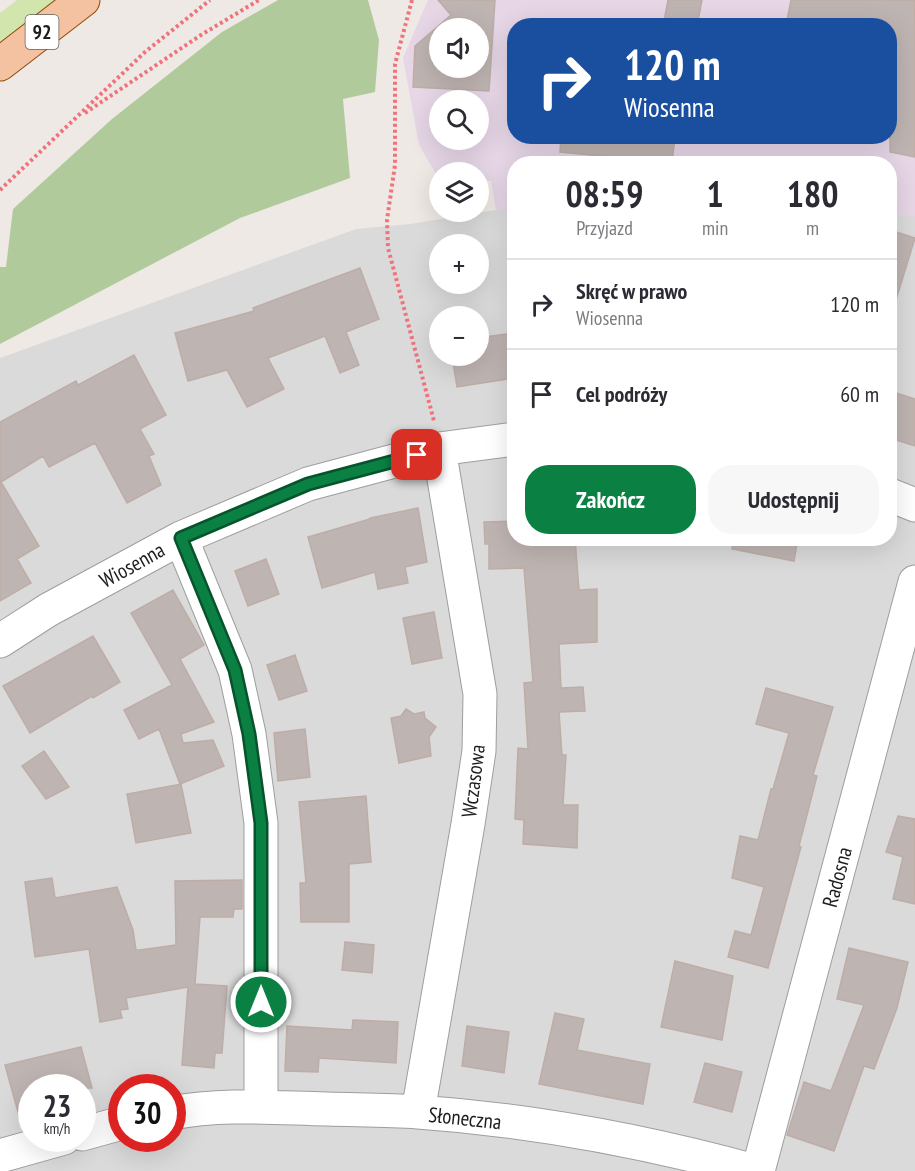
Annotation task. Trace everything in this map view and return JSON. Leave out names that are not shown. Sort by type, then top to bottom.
[{"type":"main road","name":"92","points":[[0,64],[83,0]]},
{"type":"street","name":"Wiosenna","points":[[0,641],[48,610],[181,538],[308,484],[437,439],[507,439]]},
{"type":"street","name":"Wczasowa","points":[[418,1112],[479,751],[480,694],[437,439]]},
{"type":"street","points":[[897,498],[915,505]]},
{"type":"street","points":[[181,538],[235,670],[249,734],[261,823],[261,1107]]},
{"type":"street","name":"Radosna","points":[[758,1171],[915,582]]},
{"type":"street","name":"Słoneczna","points":[[186,1110],[261,1107],[418,1112],[542,1126],[687,1152],[753,1171]]},
{"type":"street","points":[[0,1156],[18,1151]]},
{"type":"path","points":[[0,190],[146,52],[210,0]]},
{"type":"path","points":[[77,118],[201,35],[259,0]]},
{"type":"path","points":[[412,0],[394,64],[395,165],[387,220],[388,248],[429,397],[437,439]]},
{"type":"shaded area","points":[[428,0],[915,0],[915,216],[897,215],[897,156],[507,156],[507,209],[496,211],[491,181],[489,181],[489,162],[429,162],[419,145],[403,58]]},
{"type":"shaded area","points":[[507,208],[507,546],[897,546],[897,215],[915,216],[915,1171],[0,1171],[0,358],[356,229],[429,221],[489,222],[489,211]]},
{"type":"green space","points":[[17,0],[60,0],[0,46],[0,13]]},
{"type":"green space","points":[[278,0],[368,0],[379,40],[375,92],[343,99],[350,178],[240,218],[0,344],[0,267],[6,267],[13,209],[112,119],[222,32]]},
{"type":"building","points":[[438,0],[495,0],[489,91],[413,87],[415,46],[429,34],[429,78],[489,78],[489,18],[448,18],[451,15]]},
{"type":"building","points":[[668,0],[702,0],[699,18],[665,18]]},
{"type":"building","points":[[791,0],[915,0],[915,157],[890,152],[890,144],[897,144],[897,18],[788,18]]},
{"type":"building","points":[[560,144],[674,144],[673,156],[601,156],[560,152]]},
{"type":"building","points":[[897,232],[915,238],[897,296]]},
{"type":"building","points":[[360,268],[379,319],[346,332],[359,365],[340,373],[325,336],[268,358],[284,389],[247,407],[227,370],[188,381],[175,333],[254,311],[253,308]]},
{"type":"building","points":[[507,334],[507,379],[457,387],[454,366],[489,366],[489,336]]},
{"type":"building","points":[[134,355],[166,415],[140,429],[154,454],[149,456],[161,485],[127,503],[95,443],[49,467],[43,456],[1,482],[39,546],[17,559],[31,583],[0,601],[0,422],[76,381],[78,385]]},
{"type":"building","points":[[897,393],[915,399],[915,446],[897,440]]},
{"type":"building","points":[[418,508],[427,562],[405,567],[408,583],[378,589],[375,572],[322,588],[308,537],[370,518]]},
{"type":"building","points":[[507,521],[507,546],[576,546],[579,590],[597,589],[597,642],[559,644],[561,688],[583,687],[585,711],[559,712],[562,755],[566,755],[563,805],[578,805],[577,848],[523,844],[524,820],[515,819],[518,748],[528,749],[524,683],[533,682],[524,568],[489,569],[489,544],[485,544],[484,522]]},
{"type":"building","points":[[732,546],[797,546],[794,561],[732,549]]},
{"type":"building","points":[[266,559],[279,594],[248,606],[235,571]]},
{"type":"building","points":[[173,590],[204,645],[180,659],[214,722],[181,734],[183,743],[213,740],[224,766],[180,784],[159,729],[139,739],[124,710],[172,685],[131,613]]},
{"type":"building","points":[[434,612],[442,658],[412,664],[403,618]]},
{"type":"building","points":[[93,636],[120,682],[30,733],[3,686]]},
{"type":"building","points":[[295,655],[307,691],[279,700],[267,665]]},
{"type":"building","points":[[766,688],[833,707],[813,775],[817,776],[799,846],[801,847],[768,968],[728,957],[735,931],[751,935],[764,887],[732,878],[740,836],[758,840],[789,733],[756,724]]},
{"type":"building","points":[[406,709],[414,714],[424,712],[425,718],[436,727],[429,737],[431,756],[399,763],[391,718],[401,716]]},
{"type":"building","points":[[305,729],[310,777],[278,781],[274,733]]},
{"type":"building","points":[[44,751],[69,787],[46,799],[22,766]]},
{"type":"building","points":[[181,784],[191,833],[136,843],[127,794]]},
{"type":"building","points":[[366,796],[371,862],[349,864],[349,922],[301,922],[300,883],[306,883],[299,802]]},
{"type":"building","points":[[898,816],[915,819],[915,904],[893,899],[903,857],[886,852]]},
{"type":"building","points":[[52,878],[55,898],[117,887],[133,930],[136,950],[176,945],[175,881],[242,880],[242,909],[234,909],[233,917],[200,917],[195,984],[227,986],[222,1053],[215,1053],[214,1068],[182,1065],[188,987],[126,998],[128,1009],[120,1010],[122,1018],[100,1022],[89,949],[35,957],[25,882]]},
{"type":"building","points":[[345,942],[374,945],[372,973],[342,970]]},
{"type":"building","points":[[849,948],[908,962],[897,1008],[874,1069],[864,1066],[834,1151],[787,1135],[804,1082],[831,1091],[864,1005],[837,999]]},
{"type":"building","points":[[675,961],[733,976],[722,1040],[661,1027]]},
{"type":"building","points":[[555,1013],[584,1019],[577,1050],[650,1064],[643,1104],[539,1084]]},
{"type":"building","points":[[353,1020],[398,1022],[396,1063],[319,1058],[318,1072],[285,1071],[287,1026],[352,1030]]},
{"type":"building","points":[[467,1026],[509,1032],[504,1073],[462,1066]]},
{"type":"building","points":[[81,1047],[88,1074],[18,1074],[18,1112],[5,1065]]},
{"type":"building","points":[[705,1063],[742,1072],[732,1112],[694,1102]]},
{"type":"route","points":[[261,1002],[261,823],[249,734],[235,670],[181,538],[308,484],[417,455]]}]
